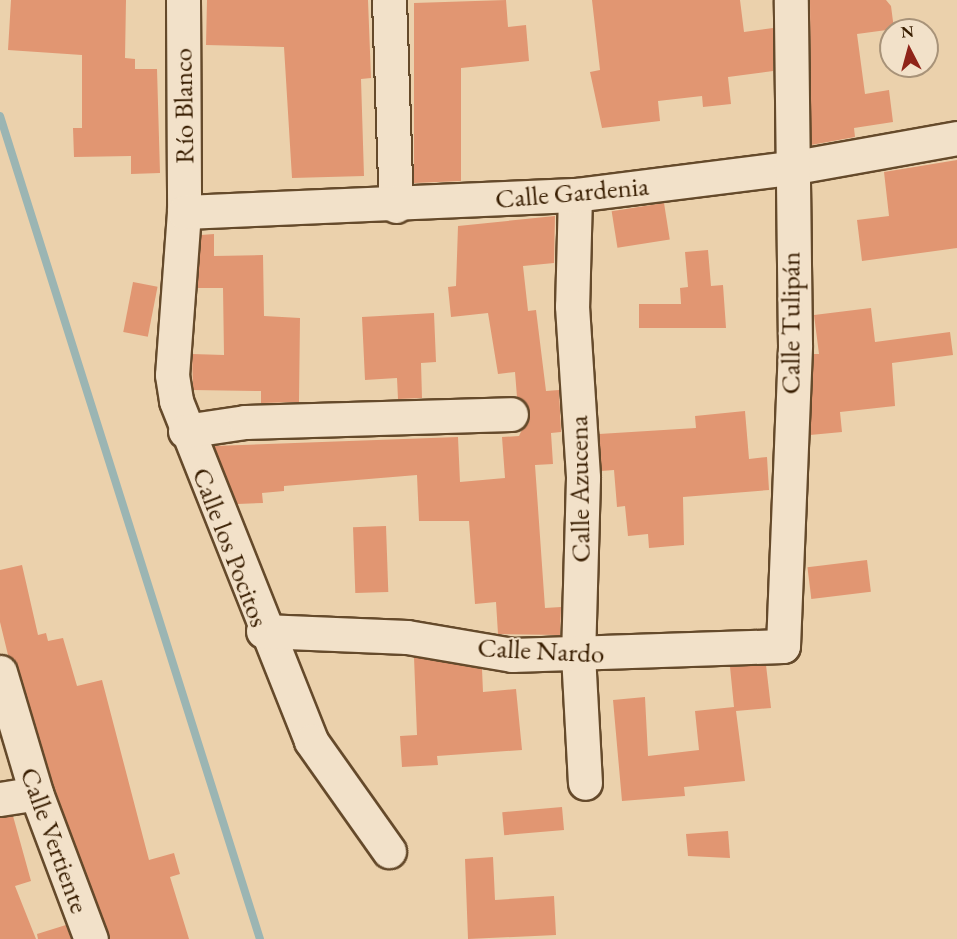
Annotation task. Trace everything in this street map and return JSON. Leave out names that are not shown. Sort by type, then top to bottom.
[{"type":"street","name":"Río Blanco","points":[[183,0],[184,212]]},
{"type":"street","points":[[389,0],[396,206]]},
{"type":"street","name":"Calle Tulipán","points":[[783,645],[795,345],[790,168],[790,0]]},
{"type":"street","name":"Calle Gardenia","points":[[184,212],[396,206],[574,195],[790,168],[957,138]]},
{"type":"street","name":"Calle Azucena","points":[[574,195],[572,306],[583,478],[578,654],[585,783]]},
{"type":"street","name":"Calle los Pocitos","points":[[184,212],[172,375],[186,431],[263,631],[311,741],[389,851]]},
{"type":"street","points":[[186,431],[245,422],[511,414]]},
{"type":"street","name":"Calle Nardo","points":[[263,631],[324,630],[512,655],[783,645]]},
{"type":"street","name":"Calle Vertiente","points":[[0,672],[36,793],[92,939]]},
{"type":"street","points":[[0,799],[36,793]]},
{"type":"building","points":[[11,0],[126,0],[125,58],[135,59],[135,69],[157,69],[160,173],[131,174],[131,156],[74,157],[73,128],[82,128],[82,55],[8,50]]},
{"type":"building","points":[[207,0],[368,0],[371,78],[361,79],[364,176],[292,178],[284,47],[206,45]]},
{"type":"building","points":[[506,0],[508,27],[526,25],[529,61],[461,68],[461,181],[414,183],[414,3]]},
{"type":"building","points":[[592,0],[740,0],[744,32],[773,28],[773,71],[728,77],[731,104],[703,107],[702,96],[658,101],[660,121],[602,128],[590,72],[600,70]]},
{"type":"building","points":[[810,0],[886,0],[891,6],[893,18],[879,18],[879,31],[857,34],[865,94],[889,90],[893,122],[854,128],[855,137],[811,145]]},
{"type":"building","points":[[957,160],[957,248],[862,261],[857,220],[889,216],[884,172]]},
{"type":"building","points":[[664,203],[670,240],[617,248],[612,211]]},
{"type":"building","points":[[555,216],[554,263],[523,266],[528,311],[536,310],[546,391],[559,390],[561,432],[551,433],[553,464],[535,465],[545,608],[561,607],[560,635],[498,634],[496,602],[475,604],[469,521],[419,521],[417,475],[284,486],[284,491],[262,493],[263,503],[237,504],[214,446],[458,437],[460,482],[505,478],[502,437],[519,436],[530,413],[517,397],[515,372],[498,374],[488,313],[451,317],[448,287],[456,286],[458,226]]},
{"type":"building","points":[[214,234],[214,256],[263,255],[264,316],[300,318],[299,402],[261,403],[261,391],[193,390],[192,354],[224,355],[223,288],[197,288],[201,235]]},
{"type":"building","points":[[708,250],[711,286],[723,285],[726,328],[639,328],[639,304],[681,304],[680,288],[688,287],[685,252]]},
{"type":"building","points":[[133,282],[158,287],[148,337],[123,332]]},
{"type":"building","points":[[871,308],[875,342],[950,332],[953,355],[892,363],[895,406],[840,412],[842,432],[810,435],[813,354],[819,354],[814,315]]},
{"type":"building","points":[[434,313],[436,362],[421,363],[422,398],[398,399],[397,378],[365,380],[362,317]]},
{"type":"building","points":[[745,411],[749,459],[767,457],[769,490],[683,497],[684,545],[649,548],[648,534],[628,536],[625,506],[617,507],[614,470],[601,471],[599,434],[696,428],[695,416]]},
{"type":"building","points":[[386,526],[388,592],[355,593],[353,527]]},
{"type":"building","points":[[867,560],[871,592],[811,599],[807,567]]},
{"type":"building","points":[[22,565],[38,635],[46,633],[48,641],[63,638],[77,686],[102,680],[149,860],[174,853],[180,874],[170,877],[189,939],[109,939],[54,787],[18,667],[8,655],[0,622],[0,570]]},
{"type":"building","points":[[414,657],[482,669],[483,692],[516,689],[522,750],[437,756],[438,765],[402,767],[400,736],[417,735]]},
{"type":"building","points":[[766,665],[771,708],[736,711],[745,781],[684,787],[685,796],[622,801],[613,700],[645,697],[648,756],[699,750],[695,711],[734,707],[730,667]]},
{"type":"building","points":[[562,807],[564,830],[504,835],[502,812]]},
{"type":"building","points":[[13,816],[31,881],[15,886],[36,939],[0,939],[0,817]]},
{"type":"building","points":[[728,831],[730,858],[688,856],[686,834]]},
{"type":"building","points":[[493,857],[495,900],[554,896],[556,935],[468,939],[465,859]]},
{"type":"building","points":[[66,925],[71,939],[38,939],[37,934]]},
{"type":"waterway","points":[[0,116],[260,939]]}]
